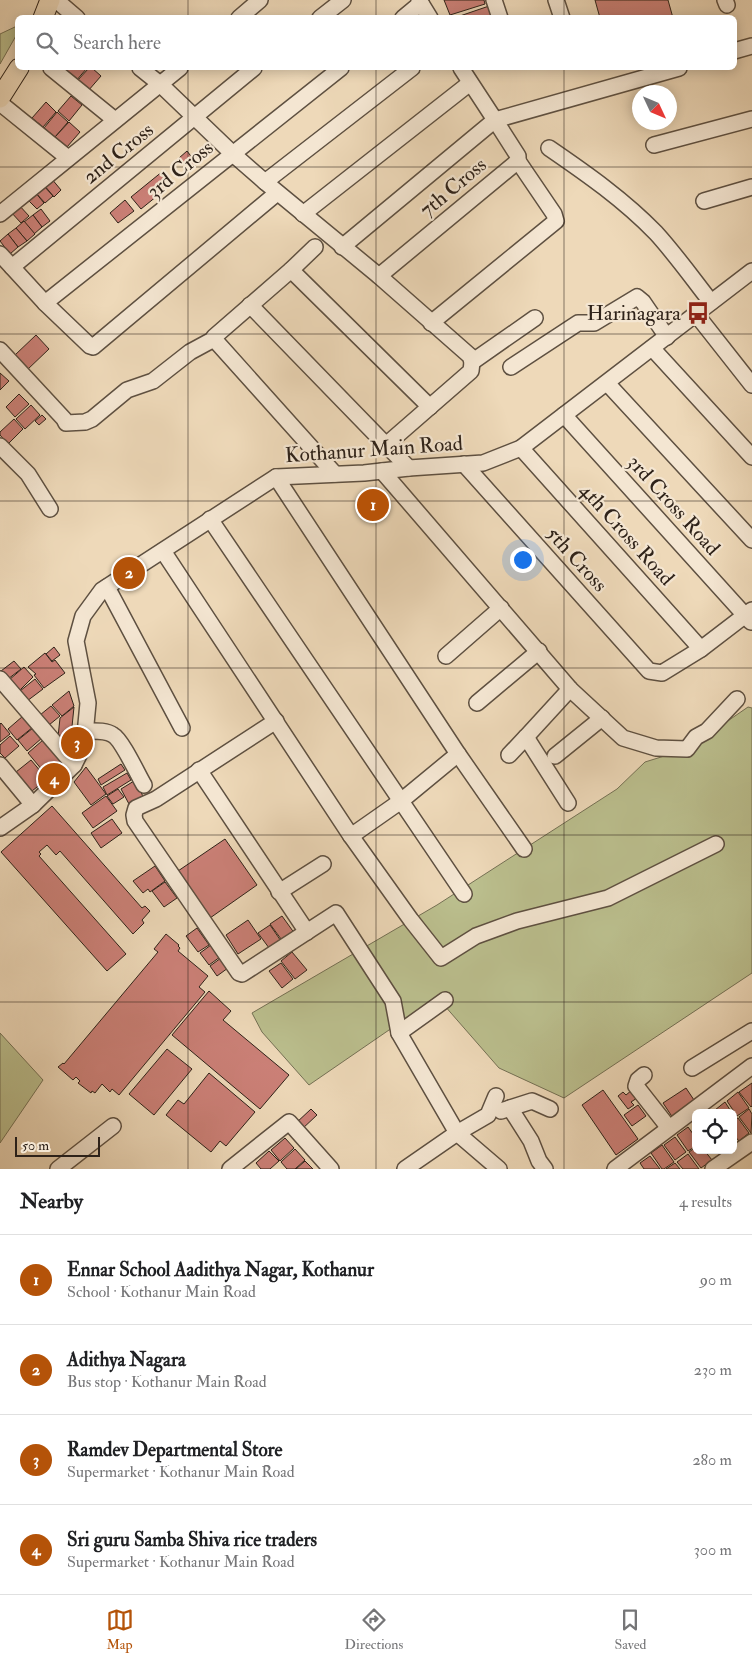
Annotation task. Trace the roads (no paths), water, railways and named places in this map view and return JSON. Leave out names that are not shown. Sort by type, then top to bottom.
[{"type":"main road","points":[[44,15],[50,0]]},
{"type":"main road","points":[[0,98],[18,70]]},
{"type":"street","points":[[56,0],[74,15]]},
{"type":"street","points":[[242,15],[260,0]]},
{"type":"street","points":[[324,15],[343,0]]},
{"type":"street","points":[[494,0],[499,15]]},
{"type":"street","points":[[556,0],[561,15]]},
{"type":"street","points":[[406,15],[420,1],[428,15]]},
{"type":"street","points":[[737,51],[752,46]]},
{"type":"street","points":[[52,70],[115,120]]},
{"type":"street","points":[[142,70],[277,193],[378,276],[470,356],[472,362],[471,371],[386,445]]},
{"type":"street","points":[[0,214],[178,70]]},
{"type":"street","name":"2nd Cross","points":[[12,267],[251,70]]},
{"type":"street","name":"3rd Cross","points":[[46,303],[338,70]]},
{"type":"street","points":[[265,182],[409,70]]},
{"type":"street","name":"7th Cross","points":[[378,276],[518,162],[518,156],[461,70]]},
{"type":"street","points":[[342,247],[494,120],[672,70]]},
{"type":"street","points":[[303,214],[470,83]]},
{"type":"street","points":[[0,103],[68,158]]},
{"type":"street","points":[[654,145],[752,119]]},
{"type":"street","points":[[549,148],[608,189],[657,234],[711,302]]},
{"type":"street","points":[[432,323],[556,221],[554,214],[518,162]]},
{"type":"street","points":[[704,201],[752,187]]},
{"type":"street","points":[[0,254],[90,346],[95,346],[277,193]]},
{"type":"street","points":[[0,350],[66,423],[85,422],[92,419],[128,390],[153,381],[190,352],[214,340],[315,247]]},
{"type":"street","points":[[292,270],[430,407]]},
{"type":"street","name":"Kothanur Main Road","points":[[0,828],[33,805],[74,765],[84,744],[88,703],[76,641],[82,616],[102,590],[276,477],[483,463],[522,448],[752,271]]},
{"type":"street","points":[[511,367],[578,323],[594,323],[637,298],[643,302],[667,336]]},
{"type":"street","points":[[250,305],[409,468]]},
{"type":"street","points":[[696,314],[752,385]]},
{"type":"street","points":[[472,362],[535,318]]},
{"type":"street","points":[[214,340],[335,474]]},
{"type":"street","points":[[652,348],[752,457]]},
{"type":"street","points":[[607,383],[752,540]]},
{"type":"street","name":"3rd Cross Road","points":[[564,415],[750,616]]},
{"type":"street","name":"4th Cross Road","points":[[522,448],[701,648]]},
{"type":"street","points":[[3,457],[28,474],[50,509]]},
{"type":"street","name":"5th Cross","points":[[464,464],[649,671],[662,673],[701,648]]},
{"type":"street","points":[[382,471],[570,689],[623,738],[656,748],[687,749],[696,737],[707,731],[737,699]]},
{"type":"street","points":[[276,477],[458,754],[524,849]]},
{"type":"street","points":[[210,519],[464,894]]},
{"type":"street","points":[[162,550],[351,836],[410,920],[441,958],[476,936],[517,921],[608,898],[716,844]]},
{"type":"street","points":[[107,587],[182,728]]},
{"type":"street","points":[[446,656],[501,608]]},
{"type":"street","points":[[701,648],[750,616]]},
{"type":"street","points":[[477,703],[539,651]]},
{"type":"street","points":[[0,679],[74,765]]},
{"type":"street","points":[[509,755],[570,689]]},
{"type":"street","points":[[555,756],[602,718]]},
{"type":"street","points":[[276,721],[156,799],[136,808],[134,814],[135,821],[240,973],[245,974],[336,914],[392,1001],[399,1033],[457,1133],[499,1169]]},
{"type":"street","points":[[86,731],[113,735],[120,743],[144,785]]},
{"type":"street","points":[[526,737],[568,803]]},
{"type":"street","points":[[351,836],[401,800],[458,754]]},
{"type":"street","points":[[0,766],[33,805]]},
{"type":"street","points":[[199,770],[307,932]]},
{"type":"street","points":[[280,892],[323,864]]},
{"type":"street","points":[[399,1033],[445,1000]]},
{"type":"street","points":[[692,1068],[752,1031]]},
{"type":"street","points":[[615,1169],[751,1068]]},
{"type":"street","points":[[644,1074],[638,1080],[636,1086],[669,1128]]},
{"type":"street","points":[[488,1115],[496,1096]]},
{"type":"street","points":[[405,1169],[457,1133],[488,1115],[532,1101],[550,1109]]},
{"type":"street","points":[[510,1108],[531,1141],[539,1161],[545,1169]]},
{"type":"street","points":[[237,1167],[289,1122],[331,1169]]},
{"type":"street","points":[[58,1169],[113,1126]]},
{"type":"street","points":[[713,1169],[752,1142]]},
{"type":"place","name":"Harinagara","points":[[698,313]]},
{"type":"place","name":"Ennar School Aadithya Nagar, Kothanur","points":[[373,505]]},
{"type":"place","name":"Adithya Nagara","points":[[129,573]]},
{"type":"place","name":"Ramdev Departmental Store","points":[[77,743]]},
{"type":"place","name":"Sri guru Samba Shiva rice traders","points":[[54,779]]}]
